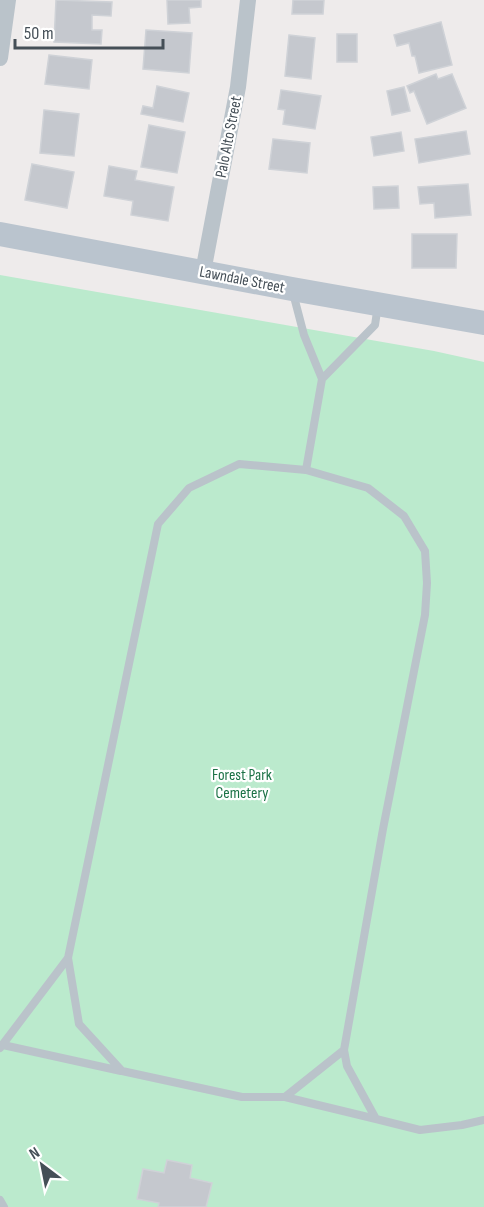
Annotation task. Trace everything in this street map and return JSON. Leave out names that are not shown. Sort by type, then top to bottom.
[{"type":"main road","name":"Lawndale Street","points":[[0,234],[484,323]]},
{"type":"street","points":[[0,58],[8,0]]},
{"type":"street","name":"Palo Alto Street","points":[[203,272],[238,87],[248,0]]},
{"type":"lane","points":[[292,289],[304,335],[322,379],[306,470]]},
{"type":"lane","points":[[322,379],[375,325],[378,304]]},
{"type":"lane","points":[[122,1071],[79,1024],[68,958],[158,524],[189,488],[238,464],[306,470],[368,488],[404,516],[424,551],[427,583],[425,615],[383,829],[344,1050],[347,1066],[376,1119]]},
{"type":"lane","points":[[68,958],[2,1046],[242,1097],[285,1097],[420,1130],[484,1120]]},
{"type":"lane","points":[[285,1097],[344,1050]]},
{"type":"lane","points":[[0,1200],[4,1207]]},
{"type":"green space","name":"Forest Park Cemetery","points":[[0,275],[434,351],[484,362],[484,1207],[0,1207]]},
{"type":"building","points":[[56,0],[112,2],[111,16],[92,15],[92,30],[102,30],[101,44],[54,42]]},
{"type":"building","points":[[167,0],[201,0],[201,7],[189,8],[190,23],[168,24]]},
{"type":"building","points":[[293,0],[324,0],[323,14],[292,14]]},
{"type":"building","points":[[441,22],[452,65],[419,73],[409,43],[397,46],[394,35]]},
{"type":"building","points":[[146,30],[192,33],[189,73],[143,69]]},
{"type":"building","points":[[337,34],[357,34],[357,62],[337,62]]},
{"type":"building","points":[[289,35],[315,38],[311,79],[285,76]]},
{"type":"building","points":[[49,55],[92,60],[89,89],[45,84]]},
{"type":"building","points":[[436,74],[438,79],[452,74],[466,108],[427,124],[414,91],[410,93],[407,86]]},
{"type":"building","points":[[157,86],[189,93],[183,122],[141,114],[143,106],[153,108]]},
{"type":"building","points":[[404,87],[410,111],[392,115],[387,91]]},
{"type":"building","points":[[281,90],[321,96],[315,129],[283,124],[285,110],[278,109]]},
{"type":"building","points":[[44,110],[79,114],[74,156],[40,153]]},
{"type":"building","points":[[149,125],[185,132],[177,173],[141,167]]},
{"type":"building","points":[[466,131],[470,154],[419,163],[415,139]]},
{"type":"building","points":[[401,132],[404,151],[374,156],[371,137]]},
{"type":"building","points":[[273,139],[310,143],[307,173],[269,169]]},
{"type":"building","points":[[32,164],[74,172],[67,208],[25,200]]},
{"type":"building","points":[[109,166],[137,171],[135,180],[174,187],[168,221],[131,215],[133,201],[104,196]]},
{"type":"building","points":[[468,184],[471,215],[435,218],[434,203],[420,204],[418,187]]},
{"type":"building","points":[[398,186],[399,208],[374,209],[373,187]]},
{"type":"building","points":[[412,234],[457,234],[456,268],[412,268]]},
{"type":"building","points":[[167,1160],[192,1165],[190,1178],[212,1183],[206,1207],[158,1207],[159,1203],[137,1199],[143,1169],[164,1173]]}]
